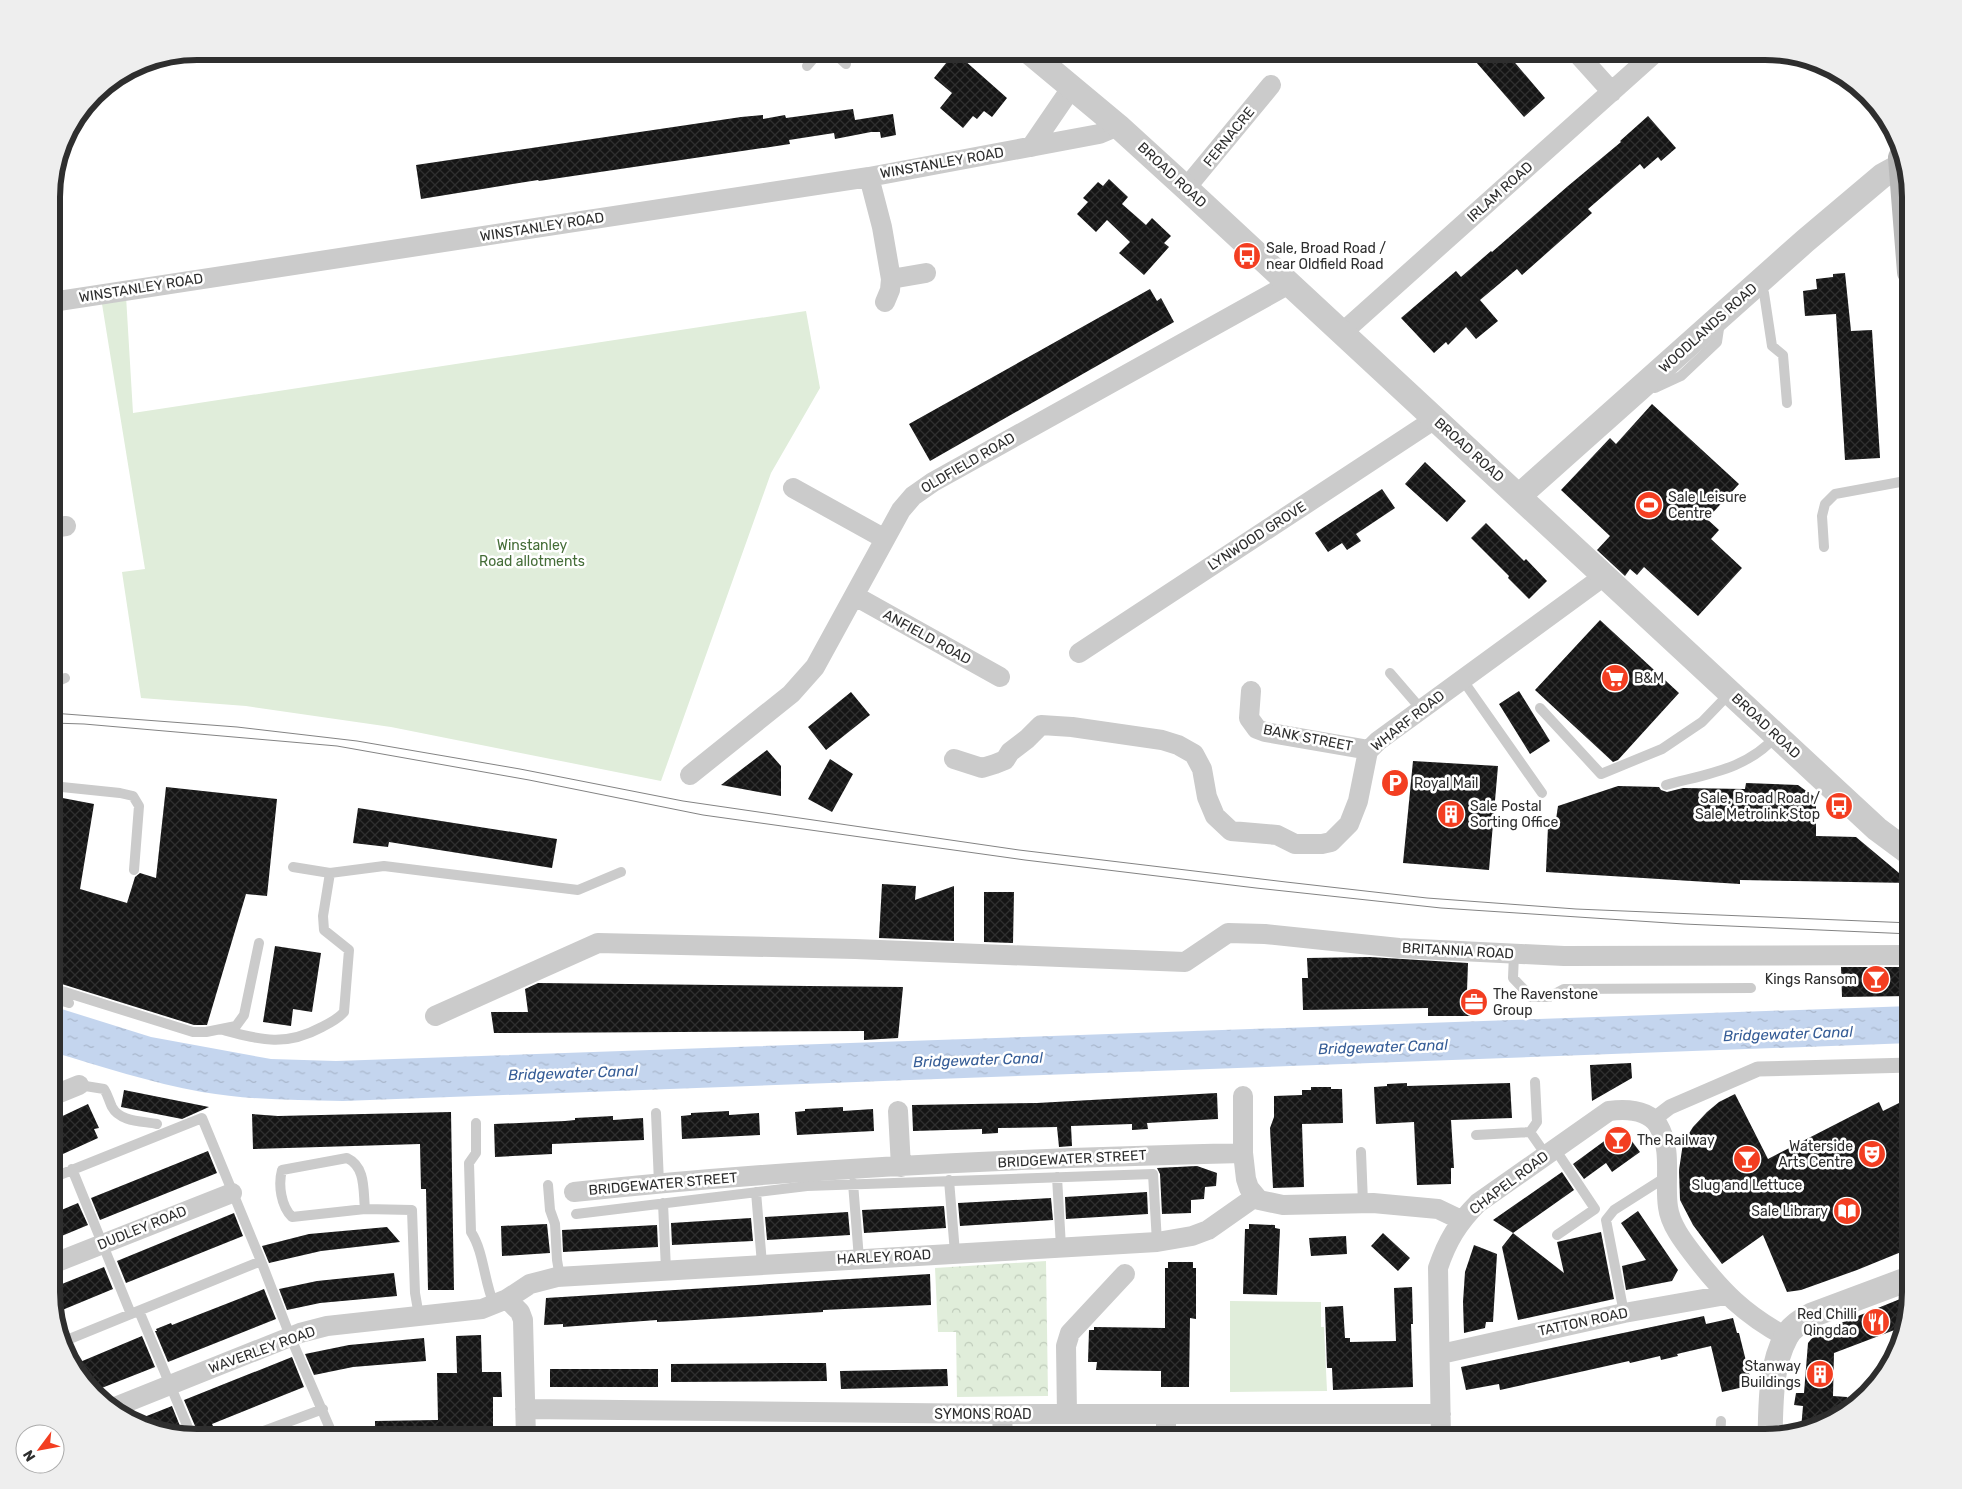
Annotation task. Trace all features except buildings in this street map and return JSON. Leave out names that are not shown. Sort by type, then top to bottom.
[{"type":"street","name":"BROAD ROAD","points":[[1039,60],[1118,126],[1343,332],[1434,419],[1877,829],[1902,846]]},
{"type":"street","points":[[1583,60],[1612,92]]},
{"type":"street","name":"IRLAM ROAD","points":[[1343,332],[1647,60]]},
{"type":"street","name":"FERNACRE","points":[[1186,188],[1271,85]]},
{"type":"street","points":[[1031,147],[1072,87]]},
{"type":"street","name":"WINSTANLEY ROAD","points":[[60,301],[868,177],[1099,134],[1118,126]]},
{"type":"street","name":"WOODLANDS ROAD","points":[[1519,496],[1756,285],[1882,176],[1898,165]]},
{"type":"street","points":[[868,177],[882,227],[891,279],[890,290],[885,302]]},
{"type":"street","points":[[891,279],[926,273]]},
{"type":"street","name":"OLDFIELD ROAD","points":[[690,775],[791,694],[815,667],[901,510],[913,496],[933,482],[1289,284]]},
{"type":"street","name":"LYNWOOD GROVE","points":[[1079,653],[1434,419]]},
{"type":"street","points":[[792,488],[885,539]]},
{"type":"street","name":"WHARF ROAD","points":[[954,759],[982,768],[1005,760],[1010,752],[1027,739],[1041,724],[1162,740],[1178,745],[1194,754],[1202,769],[1207,796],[1215,816],[1231,831],[1277,835],[1295,844],[1322,844],[1330,842],[1349,824],[1358,801],[1369,750],[1378,741],[1596,582],[1602,575]]},
{"type":"street","name":"ANFIELD ROAD","points":[[855,596],[1000,677]]},
{"type":"street","name":"BANK STREET","points":[[1251,691],[1249,718],[1256,729],[1369,750]]},
{"type":"street","name":"BRITANNIA ROAD","points":[[435,1016],[598,943],[1015,954],[1185,962],[1228,933],[1265,934],[1399,948],[1564,956],[1902,955]]},
{"type":"street","points":[[1786,1337],[1769,1328],[1726,1295],[1687,1247],[1674,1226],[1668,1210],[1666,1190],[1667,1156],[1664,1140],[1653,1120],[1670,1107],[1758,1069],[1902,1065]]},
{"type":"street","points":[[60,1093],[79,1085]]},
{"type":"street","points":[[1243,1096],[1243,1153],[1246,1179],[1248,1188],[1259,1200],[1282,1205],[1363,1203],[1438,1209],[1461,1220]]},
{"type":"street","name":"CHAPEL ROAD","points":[[1441,1429],[1438,1268],[1443,1252],[1461,1220],[1478,1203],[1609,1111],[1631,1110],[1653,1120]]},
{"type":"street","points":[[898,1111],[901,1167]]},
{"type":"street","name":"BRIDGEWATER STREET","points":[[574,1192],[659,1183],[901,1167],[1128,1156],[1243,1153]]},
{"type":"street","name":"DUDLEY ROAD","points":[[60,1261],[232,1193]]},
{"type":"street","name":"HARLEY ROAD","points":[[501,1302],[530,1284],[560,1277],[1157,1242],[1192,1236],[1208,1230],[1255,1196]]},
{"type":"street","points":[[1067,1414],[1066,1346],[1070,1333],[1125,1274]]},
{"type":"street","points":[[1771,1429],[1774,1380],[1778,1359],[1786,1337],[1801,1321],[1812,1315],[1902,1281]]},
{"type":"street","name":"TATTON ROAD","points":[[1441,1354],[1624,1313],[1726,1295]]},
{"type":"street","points":[[501,1302],[520,1312],[523,1320],[526,1429]]},
{"type":"street","name":"WAVERLEY ROAD","points":[[120,1405],[290,1336],[327,1326],[475,1310],[501,1302]]},
{"type":"street","name":"SYMONS ROAD","points":[[525,1409],[1002,1414],[1441,1414]]},
{"type":"street","points":[[1002,1414],[1003,1429]]},
{"type":"street","points":[[1166,1414],[1166,1429]]},
{"type":"lane","points":[[808,66],[813,60]]},
{"type":"lane","points":[[842,60],[846,64]]},
{"type":"lane","points":[[1756,285],[1764,293],[1772,346],[1783,355],[1787,403]]},
{"type":"lane","points":[[1824,547],[1822,516],[1824,504],[1835,494],[1902,482]]},
{"type":"lane","points":[[1390,674],[1421,709]]},
{"type":"lane","points":[[60,680],[65,678]]},
{"type":"lane","points":[[1462,678],[1542,793]]},
{"type":"lane","points":[[1540,708],[1601,774],[1662,749],[1702,722],[1730,693]]},
{"type":"lane","points":[[1666,785],[1740,764],[1765,750],[1776,736]]},
{"type":"lane","points":[[60,787],[120,792],[133,796],[139,806],[134,870]]},
{"type":"lane","points":[[293,867],[330,873],[384,866],[578,890],[621,872]]},
{"type":"lane","points":[[223,1030],[259,1039],[294,1039],[338,1018],[344,1012],[350,950],[324,930],[323,916],[330,873]]},
{"type":"lane","points":[[60,990],[193,1032],[223,1030],[236,1026],[244,1015],[259,943]]},
{"type":"lane","points":[[1514,954],[1513,978],[1531,997],[1549,997],[1564,989],[1751,988]]},
{"type":"lane","points":[[60,1000],[69,1003]]},
{"type":"lane","points":[[1530,1132],[1537,1122],[1535,1082]]},
{"type":"lane","points":[[79,1085],[104,1089],[115,1112],[122,1118],[157,1124]]},
{"type":"lane","points":[[656,1112],[659,1183]]},
{"type":"lane","points":[[60,1174],[202,1118],[290,1336],[331,1429]]},
{"type":"lane","points":[[476,1123],[476,1153],[469,1163],[471,1232],[476,1240],[488,1289],[501,1302]]},
{"type":"lane","points":[[1476,1135],[1530,1132],[1551,1152],[1595,1209],[1557,1235]]},
{"type":"lane","points":[[1361,1152],[1363,1203]]},
{"type":"lane","points":[[365,1209],[361,1172],[355,1162],[347,1158],[282,1170],[279,1180],[282,1196],[286,1211],[292,1217],[365,1209],[412,1210],[415,1293],[419,1316]]},
{"type":"lane","points":[[72,1169],[188,1429]]},
{"type":"lane","points":[[576,1214],[756,1192],[853,1183],[1153,1174],[1157,1242]]},
{"type":"lane","points":[[1057,1177],[1061,1247]]},
{"type":"lane","points":[[1624,1313],[1606,1220],[1614,1210],[1666,1177]]},
{"type":"lane","points":[[950,1180],[955,1253]]},
{"type":"lane","points":[[853,1183],[859,1259]]},
{"type":"lane","points":[[548,1185],[550,1210],[555,1224],[560,1277]]},
{"type":"lane","points":[[756,1192],[762,1264]]},
{"type":"lane","points":[[663,1203],[666,1270]]},
{"type":"lane","points":[[68,1339],[261,1261]]},
{"type":"lane","points":[[269,1429],[323,1409]]},
{"type":"lane","points":[[1721,1421],[1721,1429]]},
{"type":"green space","name":"Winstanley Road allotments","points":[[126,296],[133,413],[806,311],[820,388],[771,473],[661,781],[391,727],[246,706],[141,698],[122,572],[145,569],[102,304]]},
{"type":"green space","points":[[1046,1261],[1048,1396],[957,1397],[956,1332],[938,1332],[935,1268]]},
{"type":"green space","points":[[1230,1301],[1321,1302],[1321,1327],[1324,1327],[1327,1391],[1230,1392]]},
{"type":"water","name":"Bridgewater Canal","points":[[1902,1006],[1902,1043],[343,1101],[290,1100],[220,1095],[145,1079],[60,1054],[60,1009],[151,1037],[271,1059],[336,1061]]},
{"type":"tram line","points":[[60,714],[237,727],[357,741],[520,769],[683,801],[1019,850],[1427,898],[1576,909],[1902,923]]},
{"type":"tram line","points":[[60,723],[337,746],[529,780],[703,815],[1025,860],[1256,888],[1441,908],[1684,924],[1902,934]]},
{"type":"place","name":"Sale, Broad Road / near Oldfield Road","points":[[1247,256]]},
{"type":"place","name":"Sale Leisure Centre","points":[[1649,505]]},
{"type":"place","name":"B&M","points":[[1615,678]]},
{"type":"place","name":"Royal Mail","points":[[1395,783]]},
{"type":"place","name":"Sale, Broad Road / Sale Metrolink Stop","points":[[1839,806]]},
{"type":"place","name":"Sale Postal Sorting Office","points":[[1451,814]]},
{"type":"place","name":"Kings Ransom","points":[[1876,979]]},
{"type":"place","name":"The Ravenstone Group","points":[[1474,1002]]},
{"type":"place","name":"The Railway","points":[[1618,1140]]},
{"type":"place","name":"Waterside Arts Centre","points":[[1872,1154]]},
{"type":"place","name":"Slug and Lettuce","points":[[1747,1159]]},
{"type":"place","name":"Sale Library","points":[[1847,1211]]},
{"type":"place","name":"Red Chilli Qingdao","points":[[1876,1322]]},
{"type":"place","name":"Stanway Buildings","points":[[1820,1374]]}]
